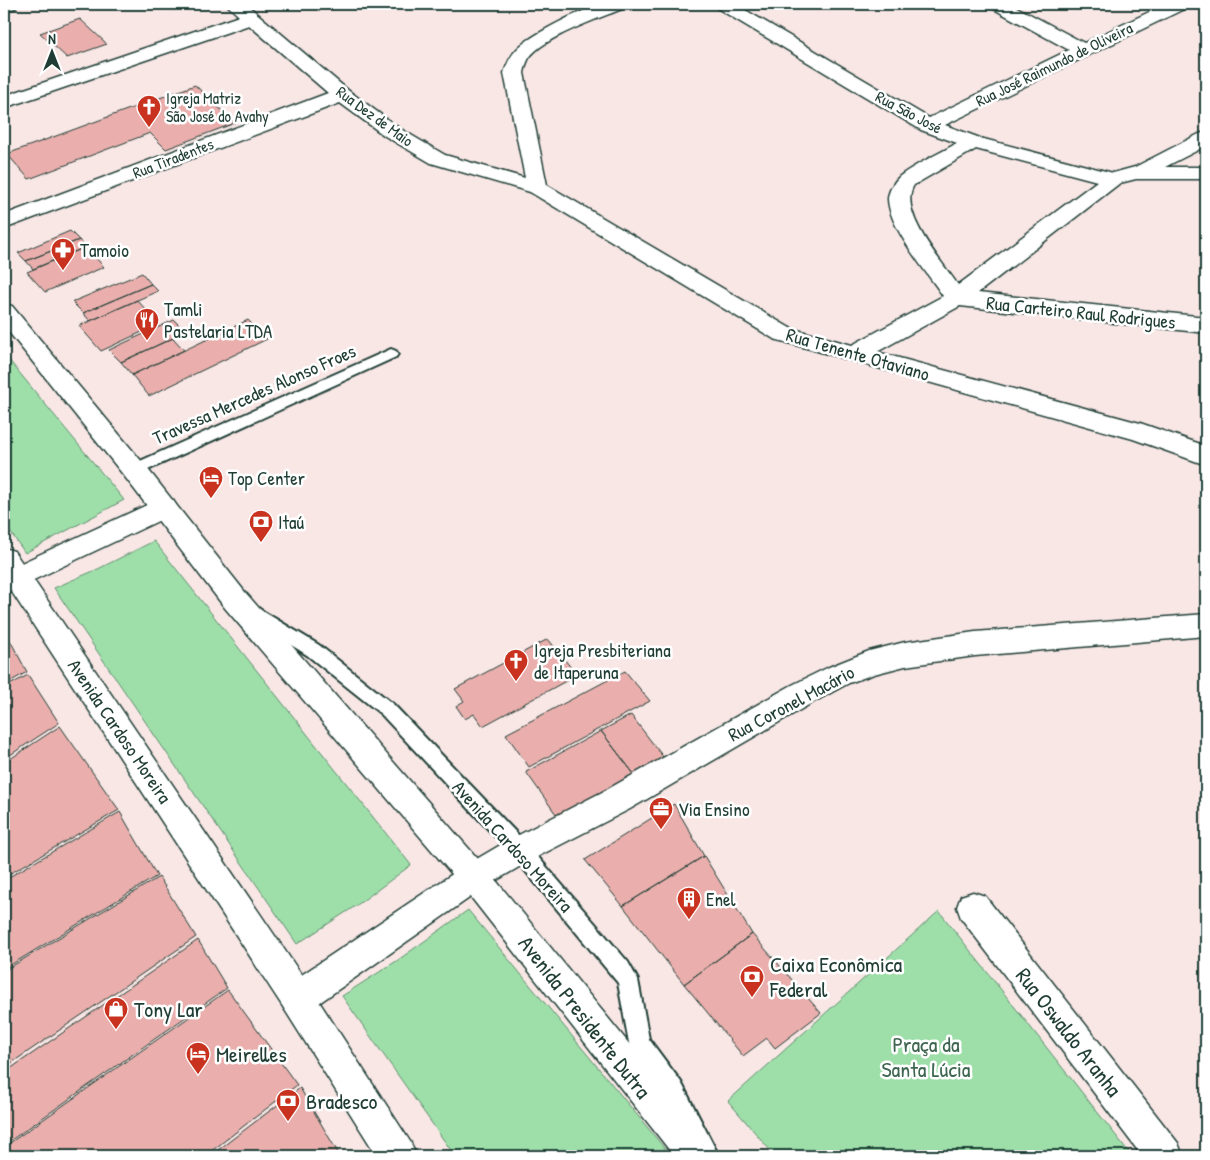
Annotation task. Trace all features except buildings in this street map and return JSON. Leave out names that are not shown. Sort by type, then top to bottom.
[{"type":"main road","points":[[4,6],[9,4]]},
{"type":"main road","name":"Rua Dez de Maio","points":[[235,4],[342,94],[392,132],[438,159],[537,188]]},
{"type":"main road","points":[[537,188],[514,73],[517,62],[523,52],[541,39],[618,4]]},
{"type":"main road","name":"Rua São José","points":[[723,4],[928,126],[973,142],[1113,178]]},
{"type":"main road","points":[[998,4],[1082,50]]},
{"type":"main road","name":"Rua José Raimundo de Oliveira","points":[[928,126],[1180,4]]},
{"type":"main road","points":[[4,102],[252,18]]},
{"type":"main road","name":"Rua Tiradentes","points":[[4,222],[342,94]]},
{"type":"main road","points":[[1136,173],[1206,138]]},
{"type":"main road","points":[[956,298],[912,233],[902,214],[898,199],[902,188],[908,180],[973,142]]},
{"type":"main road","points":[[856,354],[956,298],[1113,178],[1136,173],[1206,173]]},
{"type":"main road","name":"Rua Tenente Otaviano","points":[[537,188],[696,285],[782,334],[1140,432],[1206,456]]},
{"type":"main road","name":"Rua Carteiro Raul Rodrigues","points":[[956,298],[1206,325]]},
{"type":"main road","name":"Avenida Cardoso Moreira","points":[[4,311],[164,507],[235,600],[474,877]]},
{"type":"main road","points":[[8,572],[164,507]]},
{"type":"main road","name":"Avenida Cardoso Moreira","points":[[8,572],[297,998],[398,1156]]},
{"type":"main road","name":"Rua Coronel Macário","points":[[297,998],[474,877],[520,850],[619,799],[802,694],[839,675],[905,654],[975,644],[1206,625]]},
{"type":"main road","name":"Avenida Presidente Dutra","points":[[474,877],[697,1156]]},
{"type":"main road","name":"Rua Oswaldo Aranha","points":[[973,907],[1165,1156]]},
{"type":"lane","name":"Travessa Mercedes Alonso Froes","points":[[134,470],[391,354]]},
{"type":"lane","name":"Avenida Cardoso Moreira","points":[[235,600],[313,650],[387,708],[520,850],[621,969],[628,980],[639,1043],[664,1076],[708,1156]]},
{"type":"green space","points":[[4,354],[124,500],[25,553],[4,523]]},
{"type":"green space","points":[[154,541],[411,865],[357,905],[297,944],[54,588],[98,569]]},
{"type":"green space","points":[[468,910],[671,1156],[455,1156],[342,996],[398,960]]},
{"type":"green space","name":"Praça da Santa Lúcia","points":[[939,911],[1132,1156],[775,1156],[728,1101]]},
{"type":"place","name":"Igreja Matriz São José do Avahy","points":[[149,128]]},
{"type":"place","name":"Tamoio","points":[[63,271]]},
{"type":"place","name":"Tamli Pastelaria LTDA","points":[[147,341]]},
{"type":"place","name":"Top Center","points":[[211,499]]},
{"type":"place","name":"Itaú","points":[[261,543]]},
{"type":"place","name":"Igreja Presbiteriana de Itaperuna","points":[[516,682]]},
{"type":"place","name":"Via Ensino","points":[[661,830]]},
{"type":"place","name":"Enel","points":[[689,920]]},
{"type":"place","name":"Caixa Econômica Federal","points":[[752,998]]},
{"type":"place","name":"Tony Lar","points":[[116,1030]]},
{"type":"place","name":"Meirelles","points":[[198,1075]]},
{"type":"place","name":"Bradesco","points":[[288,1122]]}]
